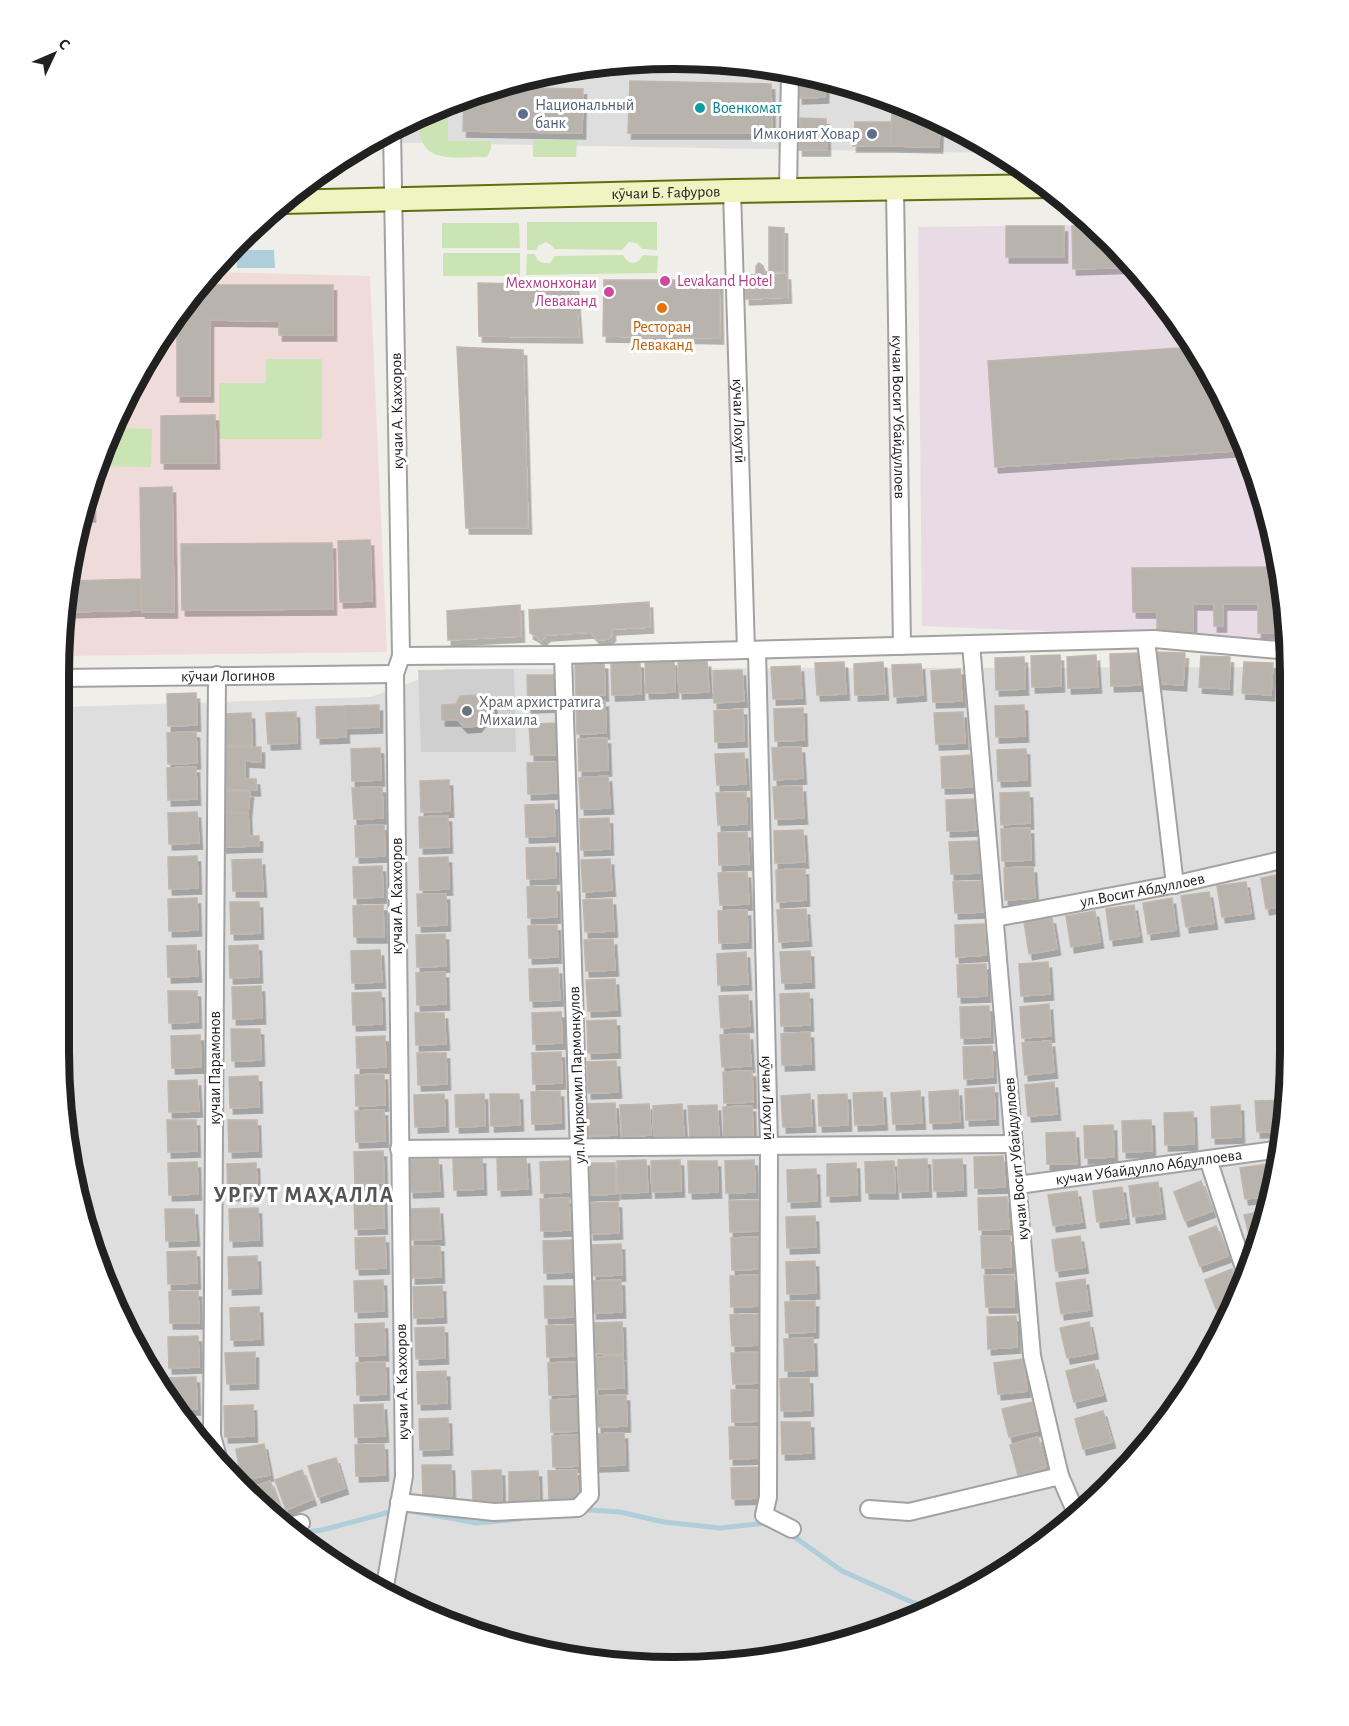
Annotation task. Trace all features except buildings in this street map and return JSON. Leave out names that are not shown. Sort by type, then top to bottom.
[{"type":"street","points":[[788,190],[790,80]]},
{"type":"street","name":"кучаи А. Каххоров","points":[[385,1583],[404,1476],[395,674],[401,656],[392,139]]},
{"type":"street","name":"кӯчаи Б. Ғафуров","points":[[297,202],[1032,186]]},
{"type":"street","name":"кучаи Восит Убайдуллоев","points":[[895,189],[902,646]]},
{"type":"street","name":"кӯчаи Лохутӣ","points":[[732,191],[752,650],[769,1146],[768,1497],[764,1515],[792,1529]]},
{"type":"street","points":[[401,656],[564,655],[1146,640],[1279,650]]},
{"type":"street","points":[[1146,640],[1175,885]]},
{"type":"street","name":"кучаи Восит Убайдуллоев","points":[[971,644],[1032,1356],[1060,1476],[1074,1507]]},
{"type":"street","name":"ул.Миркомил Пармонкулов","points":[[399,1503],[494,1512],[578,1508],[590,1495],[564,655]]},
{"type":"street","name":"кӯчаи Логинов","points":[[69,678],[395,674]]},
{"type":"street","name":"кучаи Парамонов","points":[[215,1446],[212,1436],[217,675]]},
{"type":"street","name":"ул.Восит Абдуллоев","points":[[995,918],[1175,885],[1280,860]]},
{"type":"street","points":[[399,1149],[1014,1144]]},
{"type":"street","name":"кучаи Убайдулло Абдуллоева","points":[[1018,1185],[1272,1150]]},
{"type":"street","points":[[1208,1159],[1242,1262]]},
{"type":"street","points":[[869,1509],[909,1512],[1060,1476]]},
{"type":"shaded area","points":[[674,69],[754,74],[831,90],[906,115],[981,153],[386,142],[443,115],[518,90],[595,74]]},
{"type":"shaded area","points":[[1081,225],[1130,275],[1178,338],[1218,407],[1234,443],[1248,480],[1268,556],[1275,595],[1279,641],[922,626],[918,227]]},
{"type":"shaded area","points":[[222,272],[370,276],[387,652],[69,656],[74,595],[81,556],[101,480],[115,443],[131,407],[171,338]]},
{"type":"shaded area","points":[[1280,667],[1279,1091],[1268,1170],[1248,1246],[1218,1319],[1199,1354],[1178,1388],[1130,1451],[1074,1507],[1011,1555],[977,1576],[942,1595],[869,1625],[793,1645],[754,1652],[714,1656],[635,1656],[595,1652],[518,1636],[480,1625],[407,1595],[338,1555],[306,1532],[246,1480],[219,1451],[171,1388],[150,1354],[131,1319],[101,1246],[81,1170],[74,1131],[69,1052],[69,707],[371,697],[447,669]]},
{"type":"shaded area","name":"Храм архистратига Михаила","points":[[514,669],[516,752],[421,752],[418,670]]},
{"type":"green space","points":[[448,113],[448,141],[491,141],[491,149],[487,157],[438,155],[424,144],[420,125]]},
{"type":"green space","points":[[533,140],[577,140],[576,157],[533,157]]},
{"type":"green space","points":[[527,222],[657,222],[657,250],[642,249],[637,243],[629,242],[622,250],[554,249],[546,242],[539,245],[536,250],[527,250]]},
{"type":"green space","points":[[442,223],[519,223],[520,248],[442,248]]},
{"type":"green space","points":[[443,253],[520,253],[520,276],[443,276]]},
{"type":"green space","points":[[527,254],[535,254],[542,263],[550,263],[555,256],[623,255],[628,261],[634,263],[639,261],[643,255],[658,256],[657,273],[526,275]]},
{"type":"green space","points":[[266,359],[322,359],[322,439],[219,439],[219,383],[266,383]]},
{"type":"green space","points":[[122,428],[152,429],[151,467],[106,466]]},
{"type":"water","points":[[242,250],[274,250],[275,268],[237,268],[236,256]]},
{"type":"waterway","points":[[405,1510],[477,1523],[520,1519]]},
{"type":"waterway","points":[[580,1511],[620,1512],[664,1522],[720,1528],[766,1523]]},
{"type":"waterway","points":[[306,1532],[390,1512]]},
{"type":"waterway","points":[[789,1533],[842,1571],[920,1605]]},
{"type":"place","name":"Военкомат","points":[[700,108]]},
{"type":"place","name":"Национальный банк","points":[[523,114]]},
{"type":"place","name":"Имконият Ховар","points":[[872,134]]},
{"type":"place","name":"Levakand Hotel","points":[[665,281]]},
{"type":"place","name":"Мехмонхонаи Леваканд","points":[[609,292]]},
{"type":"place","name":"Ресторан Леваканд","points":[[662,308]]},
{"type":"place","name":"Храм архистратига Михаила","points":[[467,711]]},
{"type":"district","name":"УРГУТ МАҲАЛЛА","points":[[304,1195]]}]
